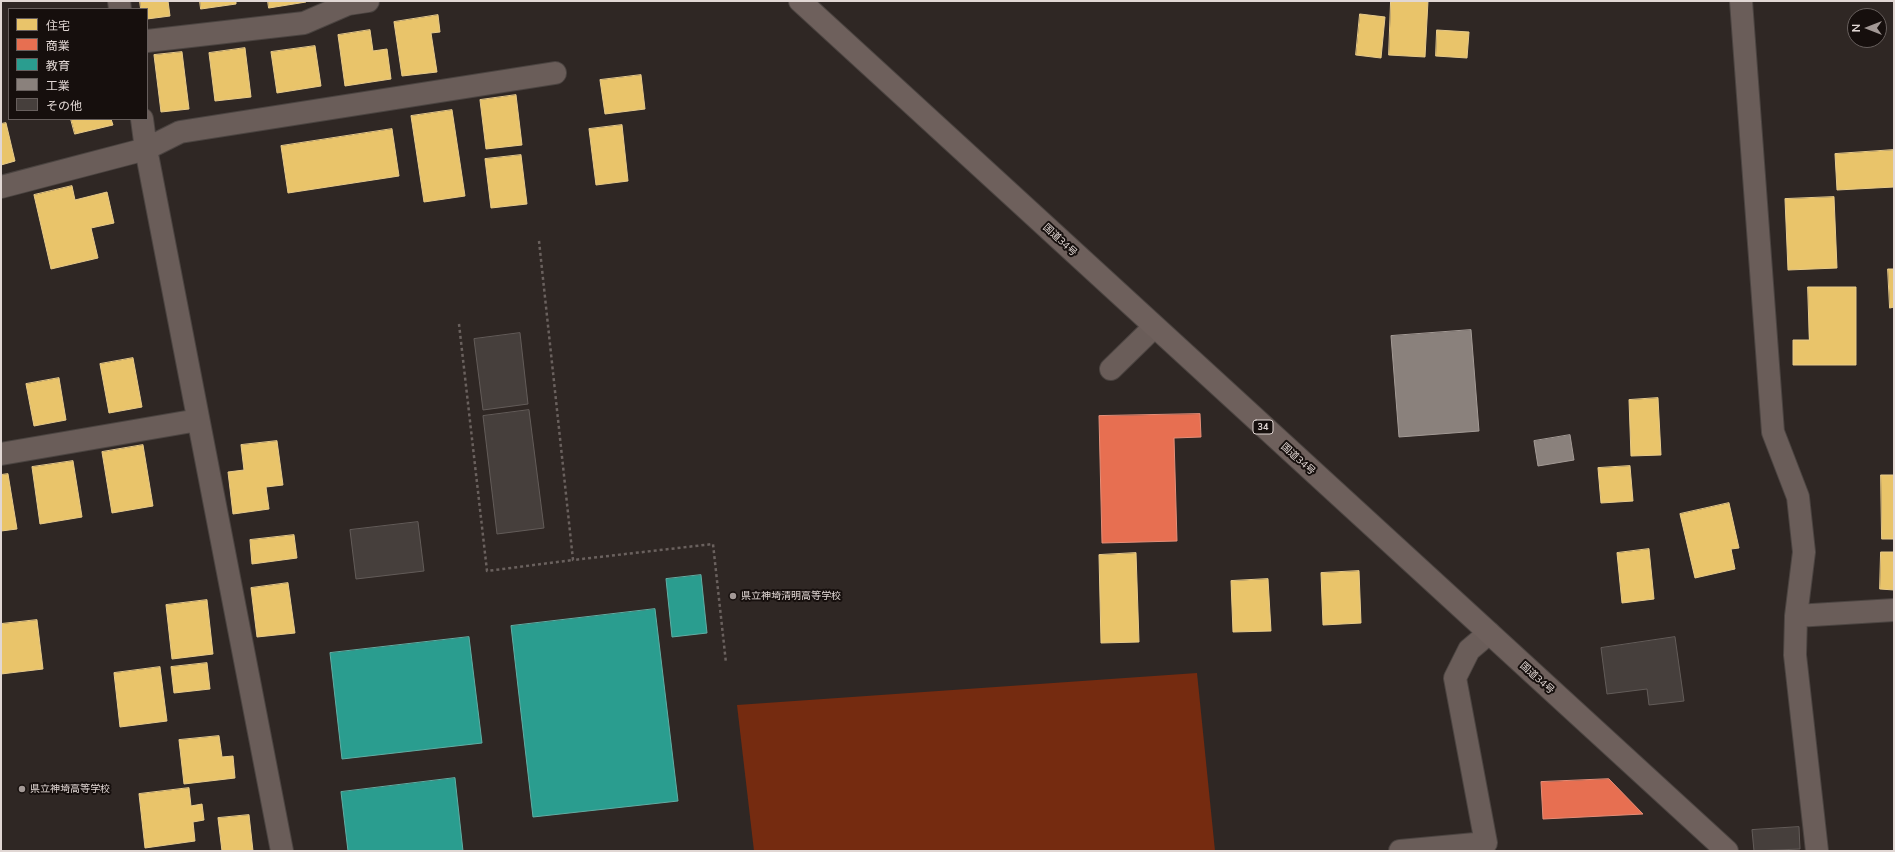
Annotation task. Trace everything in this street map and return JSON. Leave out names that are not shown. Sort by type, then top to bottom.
[{"type":"highway","name":"国道34号","points":[[800,1],[1727,851]]},
{"type":"street","points":[[148,41],[304,23],[348,4],[368,1]]},
{"type":"street","points":[[1741,1],[1772,432],[1798,497],[1804,552],[1796,616],[1795,655],[1817,851]]},
{"type":"street","points":[[1,186],[146,149],[180,132],[555,73]]},
{"type":"street","points":[[142,120],[146,149],[282,851]]},
{"type":"street","points":[[1111,369],[1154,327]]},
{"type":"street","points":[[1,454],[198,420]]},
{"type":"street","points":[[1796,616],[1894,610]]},
{"type":"street","points":[[1400,851],[1486,844],[1456,678],[1469,650],[1489,633]]},
{"type":"path","points":[[539,240],[573,560]]},
{"type":"path","points":[[459,324],[487,571],[713,544],[726,663]]},
{"type":"shaded area","points":[[1197,673],[1215,851],[754,851],[737,705]]},
{"type":"building: 住宅","points":[[140,1],[168,1],[170,16],[148,19],[148,8],[141,8]]},
{"type":"building: 住宅","points":[[200,1],[236,1],[236,4],[201,9]]},
{"type":"building: 住宅","points":[[268,1],[306,1],[306,2],[269,8]]},
{"type":"building: 住宅","points":[[1391,1],[1428,1],[1425,57],[1389,55]]},
{"type":"building: 住宅","points":[[1360,14],[1385,17],[1381,58],[1356,55]]},
{"type":"building: 住宅","points":[[438,15],[440,32],[431,33],[437,72],[402,76],[394,22]]},
{"type":"building: 住宅","points":[[370,30],[373,51],[387,49],[391,79],[345,86],[338,35]]},
{"type":"building: 住宅","points":[[1437,30],[1469,32],[1467,58],[1436,56]]},
{"type":"building: 住宅","points":[[315,46],[321,86],[277,93],[271,52]]},
{"type":"building: 住宅","points":[[245,48],[251,97],[215,101],[209,53]]},
{"type":"building: 住宅","points":[[182,52],[189,109],[161,112],[154,55]]},
{"type":"building: 住宅","points":[[641,75],[645,109],[605,114],[600,80]]},
{"type":"building: 住宅","points":[[516,95],[522,145],[486,149],[480,100]]},
{"type":"building: 住宅","points":[[452,110],[465,196],[424,202],[411,116]]},
{"type":"building: 住宅","points":[[71,120],[111,120],[113,125],[75,134]]},
{"type":"building: 住宅","points":[[6,123],[15,161],[1,165],[1,124]]},
{"type":"building: 住宅","points":[[622,125],[628,181],[596,185],[589,129]]},
{"type":"building: 住宅","points":[[392,129],[399,176],[288,193],[281,146]]},
{"type":"building: 住宅","points":[[1894,150],[1894,187],[1837,190],[1835,154]]},
{"type":"building: 住宅","points":[[521,155],[527,204],[491,208],[485,159]]},
{"type":"building: 住宅","points":[[72,186],[75,200],[107,192],[114,223],[91,228],[98,258],[51,269],[34,195]]},
{"type":"building: 住宅","points":[[1834,197],[1837,268],[1788,270],[1785,199]]},
{"type":"building: 住宅","points":[[1888,269],[1894,269],[1894,307],[1890,308]]},
{"type":"building: 住宅","points":[[1808,287],[1856,287],[1856,365],[1793,365],[1793,340],[1809,340]]},
{"type":"building: 住宅","points":[[133,358],[142,407],[109,413],[100,364]]},
{"type":"building: 住宅","points":[[59,378],[66,420],[34,426],[26,384]]},
{"type":"building: 住宅","points":[[1658,398],[1661,455],[1631,456],[1629,400]]},
{"type":"building: 住宅","points":[[277,441],[283,485],[266,487],[269,509],[233,514],[228,472],[244,470],[241,445]]},
{"type":"building: 住宅","points":[[143,445],[153,506],[112,513],[102,452]]},
{"type":"building: 住宅","points":[[73,461],[82,517],[40,524],[32,467]]},
{"type":"building: 住宅","points":[[1630,466],[1633,501],[1601,503],[1598,468]]},
{"type":"building: 住宅","points":[[8,474],[17,529],[1,531],[1,475]]},
{"type":"building: 住宅","points":[[1881,475],[1894,475],[1894,539],[1882,539]]},
{"type":"building: 住宅","points":[[1729,503],[1739,548],[1731,549],[1735,569],[1695,578],[1680,514]]},
{"type":"building: 住宅","points":[[294,535],[297,558],[252,564],[250,540]]},
{"type":"building: 住宅","points":[[1649,549],[1654,599],[1622,603],[1617,553]]},
{"type":"building: 住宅","points":[[1881,552],[1894,552],[1894,590],[1880,589]]},
{"type":"building: 住宅","points":[[1136,553],[1139,642],[1101,643],[1099,555]]},
{"type":"building: 住宅","points":[[1359,571],[1361,623],[1323,625],[1321,573]]},
{"type":"building: 住宅","points":[[1268,579],[1271,631],[1233,632],[1231,581]]},
{"type":"building: 住宅","points":[[288,583],[295,633],[257,637],[251,588]]},
{"type":"building: 住宅","points":[[207,600],[213,654],[172,659],[166,605]]},
{"type":"building: 住宅","points":[[37,620],[43,669],[1,674],[1,624]]},
{"type":"building: 住宅","points":[[207,663],[210,689],[174,693],[171,667]]},
{"type":"building: 住宅","points":[[160,667],[167,721],[120,727],[114,673]]},
{"type":"building: 住宅","points":[[219,736],[222,757],[233,756],[235,778],[184,784],[179,740]]},
{"type":"building: 住宅","points":[[189,788],[191,806],[202,804],[204,820],[193,822],[195,841],[145,848],[139,794]]},
{"type":"building: 住宅","points":[[249,815],[253,851],[222,851],[218,818]]},
{"type":"building: 商業","points":[[1200,414],[1201,437],[1174,438],[1177,541],[1102,543],[1099,416]]},
{"type":"building: 商業","points":[[1609,779],[1643,814],[1543,819],[1541,782]]},
{"type":"building: 教育","points":[[701,575],[707,633],[672,637],[666,579]]},
{"type":"building: 教育","points":[[655,609],[678,801],[533,817],[511,626]]},
{"type":"building: 教育","points":[[469,637],[482,743],[342,759],[330,653]]},
{"type":"building: 教育","points":[[455,778],[463,851],[348,851],[341,792]]},
{"type":"building: 工業","points":[[1471,330],[1479,431],[1399,437],[1391,336]]},
{"type":"building: 工業","points":[[1570,435],[1574,460],[1538,466],[1534,441]]},
{"type":"building: その他","points":[[520,333],[528,404],[483,410],[474,339]]},
{"type":"building: その他","points":[[529,410],[544,528],[497,534],[483,416]]},
{"type":"building: その他","points":[[418,522],[424,571],[356,579],[350,530]]},
{"type":"building: その他","points":[[1675,637],[1684,701],[1649,705],[1647,689],[1607,694],[1601,648]]},
{"type":"building: その他","points":[[1799,827],[1800,849],[1754,851],[1752,830]]},
{"type":"place","name":"県立神埼清明高等学校","points":[[733,596]]},
{"type":"place","name":"県立神埼高等学校","points":[[22,789]]}]
